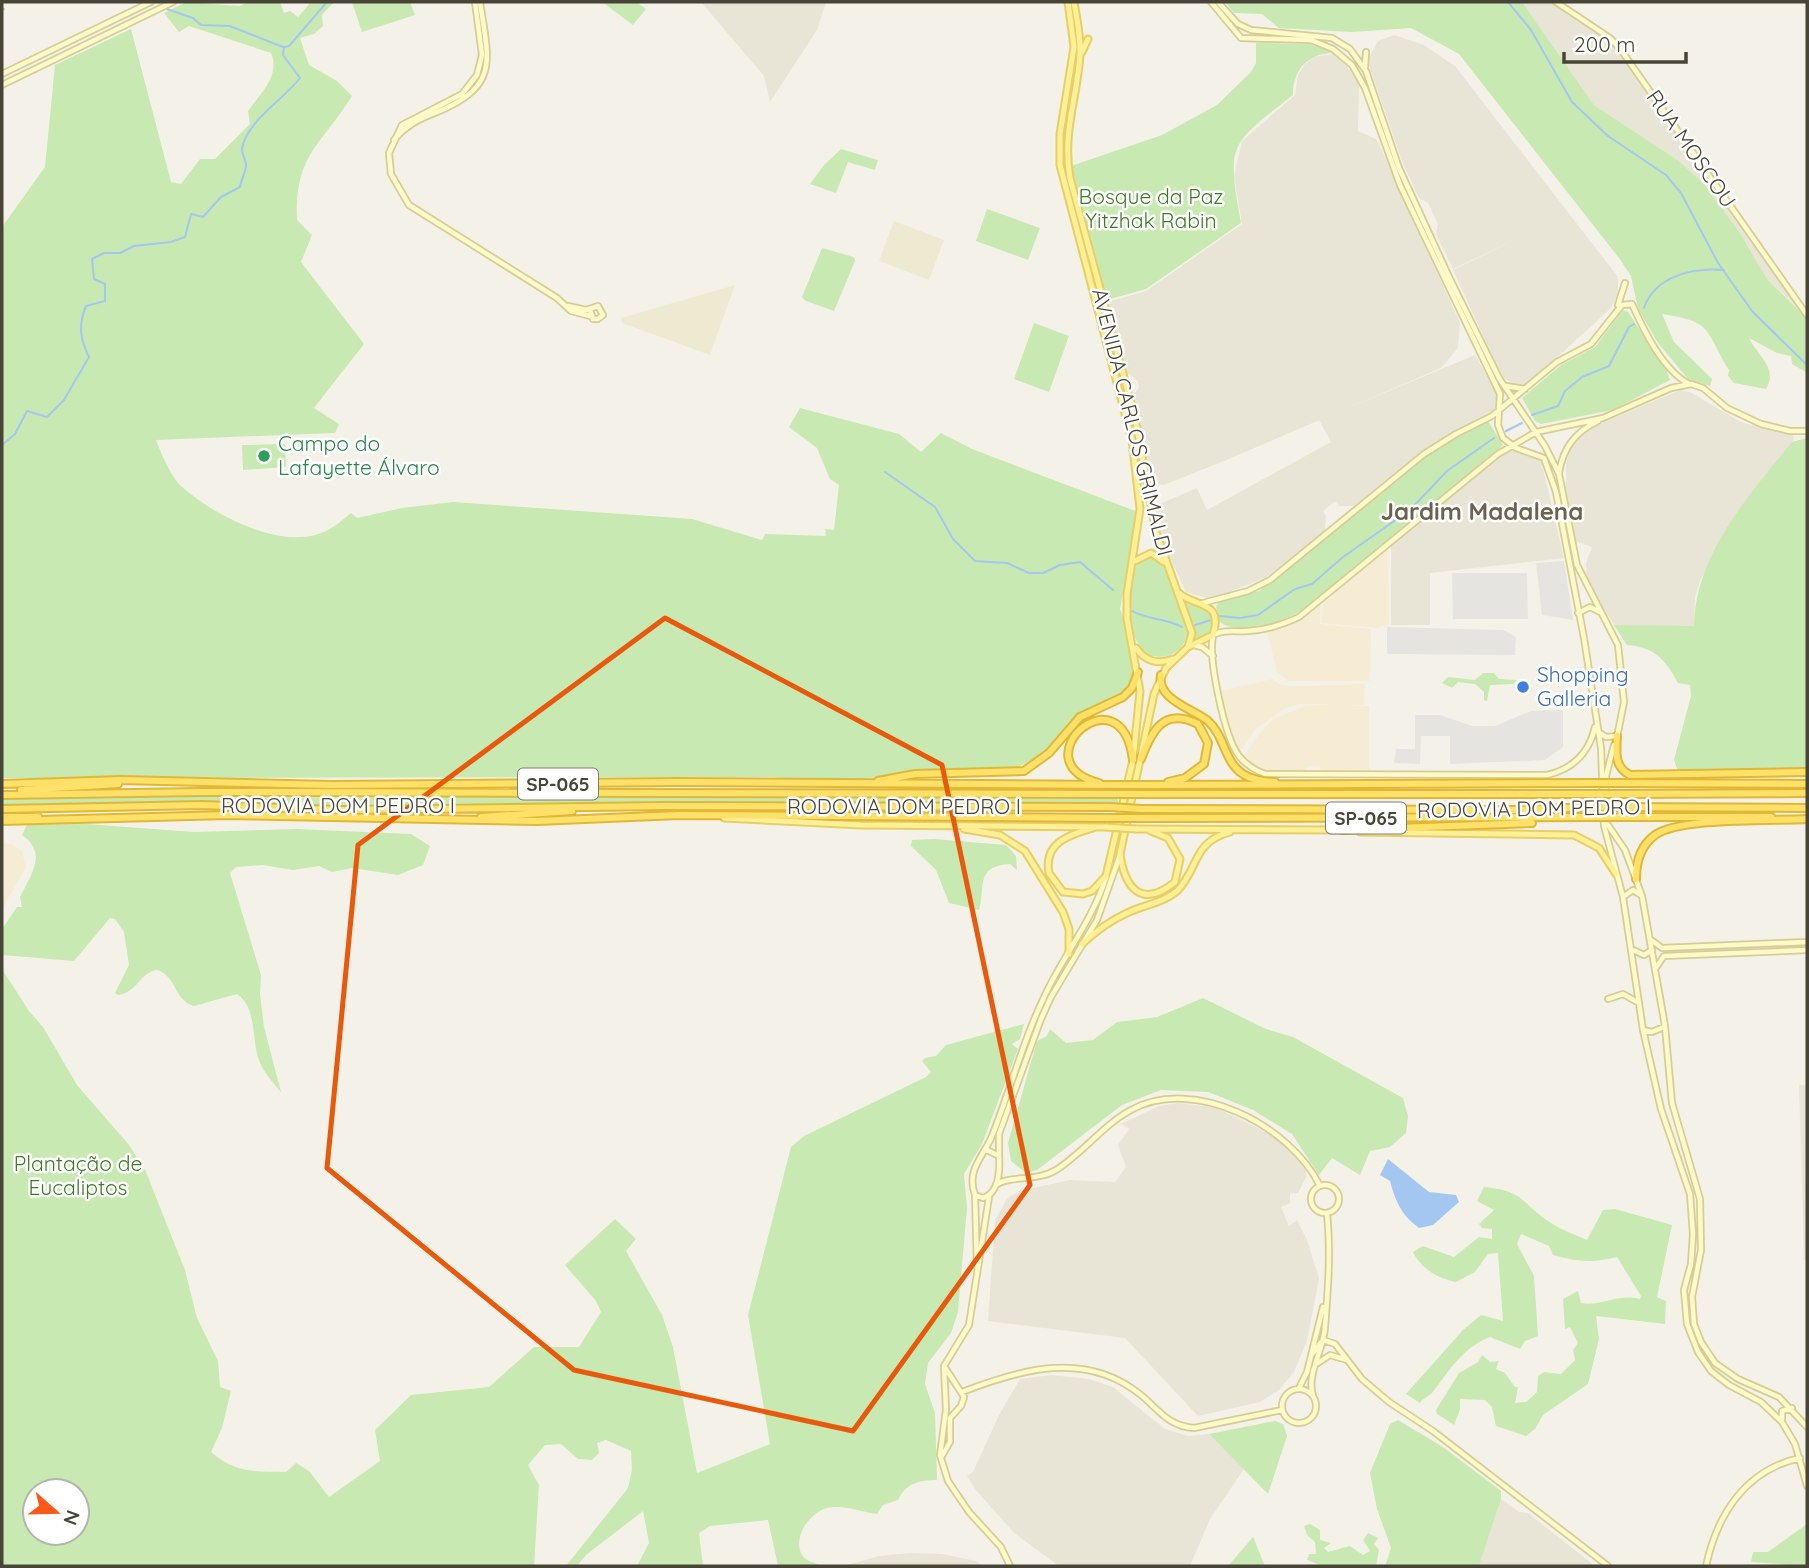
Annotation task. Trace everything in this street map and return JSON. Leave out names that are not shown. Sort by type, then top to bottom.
[{"type":"highway","points":[[824,783],[867,782],[915,774],[1024,771],[1049,753],[1080,717],[1124,697],[1138,672]]},
{"type":"highway","points":[[1161,675],[1160,682],[1165,693],[1212,726],[1228,756],[1242,774],[1287,784]]},
{"type":"highway","points":[[1137,759],[1152,734],[1165,721],[1188,719],[1204,733],[1208,743],[1205,764],[1185,778],[1157,785]]},
{"type":"highway","points":[[1111,785],[1094,782],[1076,771],[1069,747],[1075,731],[1086,723],[1109,722],[1127,735],[1137,759]]},
{"type":"highway","points":[[1617,736],[1616,759],[1624,772],[1630,775],[1807,772]]},
{"type":"highway","name":"SP-065","points":[[2,784],[70,780],[331,785],[1287,784]]},
{"type":"highway","points":[[2,793],[162,782]]},
{"type":"highway","name":"RODOVIA DOM PEDRO I","points":[[1287,784],[1807,785]]},
{"type":"highway","name":"RODOVIA DOM PEDRO I","points":[[2,793],[1807,793]]},
{"type":"highway","name":"RODOVIA DOM PEDRO I","points":[[2,809],[202,805],[339,810],[612,806],[1467,810],[1592,807],[1807,808]]},
{"type":"highway","points":[[455,820],[612,806]]},
{"type":"highway","name":"SP-065","points":[[2,819],[113,819],[228,814],[537,821],[679,815],[1807,818]]},
{"type":"highway","points":[[1636,879],[1639,855],[1645,845],[1666,830],[1692,824],[1807,818]]},
{"type":"highway","points":[[1342,830],[1561,819]]},
{"type":"main road","name":"AVENIDA CARLOS GRIMALDI","points":[[1068,2],[1074,47],[1060,134],[1060,165],[1132,440],[1139,486],[1139,525],[1127,594],[1138,672],[1137,759],[1120,854]]},
{"type":"main road","name":"AVENIDA CARLOS GRIMALDI","points":[[1074,2],[1081,39],[1067,127],[1067,163],[1140,440],[1151,512],[1166,564],[1190,622],[1190,646]]},
{"type":"main road","points":[[1080,58],[1087,39]]},
{"type":"main road","points":[[1108,351],[1112,352],[1121,369]]},
{"type":"main road","points":[[1119,388],[1124,393],[1128,391]]},
{"type":"main road","points":[[1133,563],[1140,555],[1151,553],[1158,555],[1166,564]]},
{"type":"main road","points":[[1178,593],[1184,598],[1203,603],[1214,618],[1213,635]]},
{"type":"main road","name":"AVENIDA CARLOS GRIMALDI","points":[[1106,876],[1161,675],[1174,659],[1190,646],[1213,635]]},
{"type":"main road","points":[[1132,639],[1138,651],[1150,660],[1164,662],[1174,659]]},
{"type":"main road","points":[[679,815],[947,826],[1574,835],[1599,848],[1616,874]]},
{"type":"main road","points":[[947,826],[1000,835],[1025,852],[1063,912],[1069,929],[1069,954]]},
{"type":"main road","points":[[1096,827],[1060,840],[1050,852],[1049,873],[1058,888],[1071,895],[1092,891],[1106,876]]},
{"type":"main road","points":[[1120,854],[1123,876],[1130,887],[1154,895],[1175,882],[1181,859],[1177,847],[1168,838],[1149,830]]},
{"type":"main road","points":[[1082,944],[1108,921],[1169,897],[1186,880],[1200,850],[1211,839],[1238,830]]},
{"type":"street","points":[[2,74],[151,2]]},
{"type":"street","points":[[2,85],[173,2]]},
{"type":"street","points":[[478,2],[482,60],[475,80],[454,99],[406,121],[391,145],[391,174],[409,205],[567,306],[598,320],[603,313],[598,306],[590,310],[567,306]]},
{"type":"street","points":[[1211,2],[1241,37],[1311,40],[1333,49],[1346,59],[1365,88],[1400,185],[1496,385],[1502,401],[1499,411],[1500,432],[1510,445],[1538,454],[1548,463],[1556,492],[1596,718],[1604,827],[1623,897],[1633,949],[1643,1030],[1664,1119],[1683,1166],[1692,1204],[1692,1254],[1684,1290],[1687,1324],[1702,1359],[1729,1385],[1760,1402],[1782,1422],[1800,1458],[1807,1486]]},
{"type":"street","points":[[1219,2],[1238,24],[1251,30]]},
{"type":"street","name":"RUA MOSCOU","points":[[1556,2],[1611,38],[1807,315]]},
{"type":"street","points":[[108,23],[112,32]]},
{"type":"street","points":[[1241,37],[1243,32],[1251,30],[1324,36],[1339,42],[1359,58],[1366,71],[1399,168],[1503,384],[1536,432],[1559,474],[1577,565],[1612,631],[1621,666],[1623,702],[1606,776],[1606,822],[1625,850],[1642,896],[1665,1026],[1667,1081],[1700,1199],[1701,1250],[1692,1297],[1694,1324],[1711,1358],[1740,1380],[1771,1393],[1793,1409],[1807,1427]]},
{"type":"street","points":[[1366,52],[1366,71]]},
{"type":"street","points":[[1346,59],[1359,58]]},
{"type":"street","points":[[1203,603],[1248,590],[1270,580],[1424,454],[1499,411],[1557,362],[1591,344],[1617,308],[1626,283]]},
{"type":"street","points":[[1617,308],[1632,304],[1649,336],[1674,372],[1691,384],[1703,388],[1727,408],[1761,424],[1790,431],[1807,431]]},
{"type":"street","points":[[590,310],[590,316]]},
{"type":"street","points":[[1671,388],[1674,372]]},
{"type":"street","points":[[1503,384],[1513,389],[1525,389]]},
{"type":"street","points":[[1559,474],[1562,457],[1574,437],[1603,418],[1671,388],[1691,384]]},
{"type":"street","points":[[1596,718],[1593,736],[1585,752],[1565,769],[1547,775],[1279,776],[1256,771],[1235,750],[1215,684],[1213,635],[1223,631],[1249,631],[1281,626],[1299,617],[1510,445],[1536,432],[1603,418]]},
{"type":"street","points":[[1578,613],[1590,607],[1601,612]]},
{"type":"street","points":[[1190,646],[1205,648],[1213,657]]},
{"type":"street","points":[[1598,732],[1606,737],[1617,736]]},
{"type":"street","points":[[1010,1566],[1000,1547],[957,1496],[945,1476],[941,1460],[946,1410],[944,1366],[969,1325],[989,1196],[1000,1170],[999,1134],[1041,1019],[1106,900],[1120,854]]},
{"type":"street","points":[[977,1280],[973,1171],[985,1149],[1047,991],[1092,912],[1106,876]]},
{"type":"street","points":[[1623,897],[1633,890],[1642,896]]},
{"type":"street","points":[[1650,939],[1662,948],[1664,956],[1655,970]]},
{"type":"street","points":[[1662,948],[1807,942]]},
{"type":"street","points":[[1633,949],[1644,955],[1652,950]]},
{"type":"street","points":[[1664,956],[1807,950]]},
{"type":"street","points":[[1608,999],[1623,994],[1639,1003]]},
{"type":"street","points":[[1643,1030],[1652,1032],[1665,1026]]},
{"type":"street","points":[[1655,1082],[1667,1081]]},
{"type":"street","points":[[995,1186],[1012,1179],[1029,1180],[1048,1174],[1133,1108],[1172,1097],[1214,1103],[1264,1127],[1302,1156],[1320,1186]]},
{"type":"street","points":[[985,1149],[999,1156]]},
{"type":"street","points":[[1000,1170],[1012,1179]]},
{"type":"street","points":[[1320,1186],[1334,1188],[1339,1196],[1337,1206],[1326,1214],[1314,1209],[1311,1202],[1312,1193],[1320,1186]]},
{"type":"street","points":[[975,1195],[983,1198],[989,1196]]},
{"type":"street","points":[[1283,1410],[1293,1422],[1306,1421],[1316,1409],[1311,1387],[1325,1327],[1330,1246],[1326,1214]]},
{"type":"street","points":[[1283,1410],[1286,1394],[1298,1389],[1304,1382],[1327,1292]]},
{"type":"street","points":[[1325,1327],[1348,1361],[1388,1402],[1433,1431],[1608,1566]]},
{"type":"street","points":[[1312,1354],[1322,1339]]},
{"type":"street","points":[[1322,1339],[1335,1344]]},
{"type":"street","points":[[1314,1370],[1319,1360],[1328,1356],[1348,1361]]},
{"type":"street","points":[[941,1460],[950,1442],[949,1422],[963,1403],[962,1392],[944,1366]]},
{"type":"street","points":[[962,1392],[1022,1370],[1067,1367],[1114,1378],[1138,1393],[1164,1419],[1184,1427],[1194,1428],[1283,1410]]},
{"type":"street","points":[[1729,1385],[1738,1386],[1740,1380]]},
{"type":"street","points":[[945,1390],[950,1385],[958,1386]]},
{"type":"street","points":[[1298,1389],[1313,1396]]},
{"type":"street","points":[[1782,1422],[1782,1411],[1793,1409]]},
{"type":"street","points":[[946,1410],[955,1412]]},
{"type":"street","points":[[943,1433],[950,1442]]},
{"type":"street","points":[[1706,1566],[1719,1523],[1737,1495],[1768,1469],[1800,1458]]},
{"type":"highlighted area","points":[[665,618],[942,765],[1030,1185],[853,1431],[574,1370],[327,1168],[358,845]]},
{"type":"shaded area","points":[[701,2],[826,2],[817,30],[770,102],[764,76]]},
{"type":"shaded area","points":[[1522,2],[1558,2],[1617,46],[1807,316],[1767,279],[1740,233],[1705,185],[1679,161],[1594,105]]},
{"type":"shaded area","points":[[1394,35],[1424,45],[1455,66],[1618,277],[1618,294],[1610,309],[1528,384],[1516,385],[1502,377],[1453,270],[1519,238],[1453,269],[1436,234],[1438,224],[1428,203],[1419,198],[1403,164],[1369,66],[1369,57],[1378,41]]},
{"type":"shaded area","points":[[1333,54],[1347,66],[1359,85],[1358,131],[1376,139],[1379,144],[1460,323],[1458,348],[1441,368],[1224,461],[1164,485],[1156,484],[1151,478],[1133,395],[1139,388],[1138,381],[1126,372],[1107,302],[1146,291],[1242,224],[1234,176],[1242,141],[1295,95],[1298,75],[1304,65],[1314,57]]},
{"type":"shaded area","points":[[894,221],[944,240],[929,280],[879,261]]},
{"type":"shaded area","points":[[735,285],[710,355],[622,323],[621,318]]},
{"type":"shaded area","points":[[1475,355],[1498,396],[1494,410],[1427,447],[1354,506],[1339,506],[1335,501],[1323,511],[1326,516],[1325,531],[1265,578],[1211,599],[1186,592],[1163,543],[1155,506],[1197,488],[1207,510],[1331,442],[1319,420]]},
{"type":"shaded area","points":[[1680,390],[1690,392],[1741,422],[1793,435],[1794,440],[1731,522],[1700,581],[1695,597],[1694,627],[1614,625],[1587,582],[1586,563],[1592,547],[1575,541],[1566,488],[1566,463],[1570,450],[1586,430]]},
{"type":"shaded area","points":[[1508,449],[1541,460],[1564,558],[1430,573],[1430,625],[1391,625],[1391,544]]},
{"type":"shaded area","points":[[1388,547],[1389,624],[1376,628],[1321,623],[1323,602]]},
{"type":"shaded area","points":[[1564,561],[1573,620],[1542,615],[1536,563]]},
{"type":"shaded area","points":[[1452,573],[1527,573],[1528,619],[1453,619]]},
{"type":"shaded area","points":[[1321,603],[1320,624],[1371,629],[1370,681],[1288,681],[1277,672],[1267,632],[1301,620]]},
{"type":"shaded area","points":[[1387,627],[1503,630],[1516,637],[1515,655],[1387,654]]},
{"type":"shaded area","points":[[1272,679],[1281,685],[1293,686],[1365,684],[1364,705],[1348,705],[1369,706],[1369,771],[1322,772],[1319,766],[1309,766],[1303,772],[1265,773],[1253,769],[1242,758],[1262,730],[1275,718],[1305,706],[1335,704],[1299,704],[1284,709],[1256,729],[1236,757],[1217,692]]},
{"type":"shaded area","points":[[1563,710],[1563,747],[1545,760],[1450,764],[1450,736],[1421,736],[1420,764],[1394,763],[1396,749],[1415,749],[1415,715],[1440,715],[1472,726],[1495,726],[1531,711]]},
{"type":"shaded area","points":[[2,843],[12,844],[22,851],[26,867],[2,909]]},
{"type":"shaded area","points":[[1799,1085],[1807,1085],[1807,1260],[1804,1260]]},
{"type":"shaded area","points":[[1178,1103],[1212,1107],[1234,1116],[1271,1135],[1297,1155],[1306,1169],[1306,1177],[1298,1193],[1290,1194],[1290,1203],[1281,1207],[1289,1226],[1297,1220],[1307,1240],[1319,1278],[1307,1341],[1294,1372],[1279,1390],[1260,1402],[1198,1416],[1125,1338],[988,1321],[995,1220],[1007,1199],[1019,1191],[1070,1180],[1115,1182],[1126,1167],[1118,1145],[1129,1129],[1121,1124],[1159,1106]]},
{"type":"shaded area","points":[[1051,1375],[1089,1379],[1113,1387],[1165,1429],[1188,1436],[1209,1434],[1244,1469],[1210,1519],[1190,1566],[1059,1566],[1014,1533],[976,1490],[967,1476],[973,1472],[999,1415],[1020,1379]]},
{"type":"shaded area","points":[[1501,1499],[1519,1512],[1528,1513],[1595,1566],[1479,1566]]},
{"type":"shaded area","points":[[942,1554],[976,1561],[983,1566],[844,1566],[879,1556]]},
{"type":"green space","points":[[187,2],[239,6],[249,2],[280,2],[284,13],[290,11],[298,17],[311,2],[343,2],[333,3],[322,15],[323,26],[314,34],[300,38],[309,65],[337,81],[352,96],[305,165],[297,198],[297,220],[312,235],[301,262],[364,344],[314,408],[339,424],[335,433],[156,440],[174,477],[195,497],[244,525],[281,536],[298,537],[325,532],[351,513],[357,518],[402,508],[453,502],[692,519],[762,540],[765,534],[826,536],[825,529],[834,530],[839,485],[830,479],[817,448],[789,427],[800,408],[899,434],[921,452],[941,433],[972,449],[1138,512],[1120,609],[1132,639],[1136,679],[1126,692],[1080,717],[1056,738],[1046,752],[1008,773],[915,774],[824,783],[772,777],[2,778],[2,227],[45,167],[55,65],[131,29],[171,182],[181,184],[200,159],[215,159],[250,124],[248,111],[271,77],[271,53],[189,26],[179,32],[164,13]]},
{"type":"green space","points":[[352,2],[410,2],[415,15],[362,32]]},
{"type":"green space","points":[[602,2],[636,2],[646,9],[633,25]]},
{"type":"green space","points":[[1225,2],[1522,2],[1594,105],[1679,161],[1705,185],[1740,233],[1767,279],[1807,318],[1807,373],[1792,364],[1791,356],[1777,353],[1749,338],[1768,368],[1769,381],[1766,389],[1734,383],[1706,330],[1691,320],[1662,314],[1674,342],[1712,379],[1710,386],[1688,379],[1658,343],[1638,309],[1631,276],[1619,258],[1459,54],[1411,28],[1352,32],[1279,28],[1262,14],[1234,13]]},
{"type":"green space","name":"Bosque da Paz Yitzhak Rabin","points":[[1256,43],[1310,44],[1332,53],[1315,56],[1303,65],[1296,78],[1293,95],[1256,125],[1238,147],[1234,160],[1234,176],[1241,223],[1146,289],[1107,300],[1071,166],[1162,135],[1217,105],[1251,72],[1256,63]]},
{"type":"green space","points":[[841,149],[878,160],[875,170],[848,162],[836,193],[810,184],[824,165]]},
{"type":"green space","points":[[987,209],[1040,228],[1028,260],[976,241]]},
{"type":"green space","points":[[822,248],[854,257],[855,261],[834,311],[802,297]]},
{"type":"green space","points":[[1623,310],[1628,312],[1666,369],[1670,380],[1613,410],[1541,424],[1535,421],[1522,398],[1561,365],[1595,347]]},
{"type":"green space","points":[[1034,323],[1069,336],[1049,392],[1014,379]]},
{"type":"green space","points":[[1488,421],[1503,445],[1302,610],[1273,623],[1250,628],[1229,626],[1220,622],[1216,606],[1221,600],[1259,591],[1428,454]]},
{"type":"green space","points":[[1807,438],[1807,768],[1678,771],[1674,760],[1691,696],[1690,685],[1678,683],[1663,661],[1652,652],[1627,645],[1614,625],[1694,626],[1704,575],[1727,527],[1792,442]]},
{"type":"green space","name":"Campo do Lafayette Álvaro","points":[[285,444],[286,467],[243,470],[242,445]]},
{"type":"green space","points":[[1150,555],[1162,562],[1189,630],[1179,649],[1160,657],[1145,654],[1139,645],[1128,607],[1133,569],[1139,559]]},
{"type":"green space","points":[[1182,599],[1202,606],[1209,612],[1213,623],[1208,634],[1193,640],[1192,625]]},
{"type":"green space","points":[[1483,673],[1494,673],[1499,679],[1517,680],[1513,684],[1490,685],[1487,701],[1484,700],[1484,692],[1475,684],[1458,682],[1452,688],[1442,683],[1448,677],[1475,680]]},
{"type":"green space","points":[[210,795],[322,798],[657,795],[1118,799],[1118,805],[658,802],[320,805],[210,802],[2,806],[2,799]]},
{"type":"green space","points":[[86,824],[194,832],[297,829],[411,834],[430,846],[423,865],[398,875],[352,868],[332,872],[319,866],[293,870],[263,865],[236,867],[230,873],[261,975],[264,1027],[281,1092],[261,1065],[248,1008],[237,994],[194,1006],[183,999],[164,973],[157,970],[146,974],[130,991],[118,995],[115,993],[129,965],[124,932],[115,919],[110,918],[74,961],[2,955],[2,929],[17,907],[22,907],[20,897],[35,864],[34,849],[22,835],[27,825]]},
{"type":"green space","points":[[934,839],[1006,845],[1016,856],[1017,870],[1010,864],[991,869],[986,874],[979,910],[949,903],[936,870],[911,846],[912,840]]},
{"type":"green space","name":"Plantação de Eucaliptos","points":[[2,969],[29,1011],[43,1027],[77,1085],[129,1145],[146,1172],[185,1270],[197,1318],[218,1361],[220,1387],[231,1391],[222,1428],[211,1452],[238,1468],[255,1471],[286,1472],[296,1463],[309,1471],[329,1497],[380,1461],[375,1430],[411,1395],[489,1387],[534,1347],[579,1347],[601,1312],[596,1301],[565,1265],[615,1219],[636,1239],[626,1251],[662,1315],[673,1347],[697,1473],[770,1444],[748,1315],[791,1147],[804,1136],[926,1077],[931,1072],[922,1061],[936,1056],[946,1045],[1024,1024],[1020,1039],[1012,1044],[1018,1049],[982,1144],[964,1174],[967,1208],[958,1312],[951,1333],[928,1363],[925,1384],[935,1413],[937,1480],[909,1486],[898,1500],[883,1505],[877,1514],[833,1507],[821,1510],[804,1527],[799,1541],[802,1555],[821,1566],[778,1566],[768,1520],[710,1526],[699,1533],[703,1566],[637,1566],[649,1543],[643,1511],[586,1555],[577,1566],[566,1566],[628,1488],[632,1470],[631,1451],[606,1440],[597,1443],[599,1453],[592,1460],[578,1459],[561,1444],[545,1445],[528,1465],[539,1485],[534,1566],[2,1566]]},
{"type":"green space","points":[[1203,998],[1266,1029],[1293,1037],[1403,1098],[1408,1116],[1406,1133],[1390,1147],[1370,1151],[1360,1175],[1332,1158],[1319,1175],[1292,1134],[1253,1110],[1208,1092],[1161,1090],[1122,1105],[1037,1170],[1026,1173],[1011,1161],[1008,1143],[1037,1041],[1047,1036],[1050,1029],[1066,1043],[1093,1040],[1117,1022],[1157,1017]]},
{"type":"green space","points":[[1484,1187],[1516,1195],[1551,1223],[1587,1240],[1603,1210],[1615,1209],[1672,1225],[1657,1297],[1666,1301],[1665,1324],[1596,1316],[1599,1339],[1588,1384],[1543,1415],[1535,1429],[1526,1436],[1496,1426],[1492,1407],[1485,1400],[1460,1399],[1460,1409],[1454,1425],[1437,1414],[1436,1410],[1459,1373],[1478,1362],[1482,1355],[1490,1362],[1499,1361],[1496,1369],[1505,1373],[1515,1387],[1518,1387],[1515,1403],[1526,1402],[1537,1392],[1538,1376],[1544,1372],[1561,1374],[1575,1360],[1573,1350],[1578,1343],[1570,1327],[1565,1329],[1563,1299],[1578,1291],[1581,1303],[1588,1304],[1624,1298],[1640,1299],[1641,1296],[1617,1257],[1593,1261],[1553,1255],[1549,1246],[1521,1234],[1517,1244],[1534,1276],[1538,1336],[1525,1341],[1520,1349],[1490,1337],[1464,1353],[1432,1393],[1420,1403],[1406,1394],[1463,1330],[1481,1315],[1503,1321],[1498,1253],[1488,1254],[1475,1272],[1456,1282],[1431,1272],[1420,1263],[1413,1252],[1423,1246],[1454,1257],[1479,1237],[1492,1239],[1492,1229],[1482,1228],[1479,1224],[1494,1210],[1477,1201]]},
{"type":"green space","points":[[1398,1420],[1443,1447],[1501,1491],[1501,1499],[1479,1566],[1385,1566],[1391,1548],[1377,1509],[1370,1473],[1390,1424]]},
{"type":"green space","points":[[1275,1421],[1283,1424],[1287,1436],[1268,1494],[1209,1434]]},
{"type":"green space","points":[[1310,1524],[1320,1530],[1320,1540],[1331,1543],[1324,1548],[1328,1552],[1350,1546],[1363,1555],[1370,1551],[1363,1540],[1368,1533],[1378,1538],[1374,1544],[1379,1550],[1376,1566],[1323,1566],[1307,1560],[1309,1554],[1316,1554],[1315,1542],[1307,1535],[1304,1526]]},
{"type":"green space","points":[[1807,1524],[1807,1566],[1751,1562],[1753,1552],[1768,1552]]},
{"type":"green space","points":[[1253,1537],[1265,1566],[1228,1566]]},
{"type":"water","points":[[1388,1159],[1429,1192],[1456,1195],[1459,1202],[1433,1225],[1419,1228],[1400,1208],[1390,1181],[1380,1175]]},
{"type":"waterway","points":[[2,445],[15,434],[27,411],[47,417],[64,400],[89,357],[81,332],[83,313],[86,306],[105,301],[105,284],[94,279],[92,259],[104,253],[120,253],[134,246],[171,242],[185,237],[191,214],[203,217],[221,197],[240,187],[246,168],[242,149],[245,139],[258,120],[300,78],[283,55],[284,47],[289,46],[327,2]]},
{"type":"waterway","points":[[1508,2],[1531,30],[1572,102],[1608,136],[1666,175],[1681,193],[1718,263],[1752,311],[1807,365]]},
{"type":"waterway","points":[[167,9],[193,18],[201,25],[230,26],[283,47]]},
{"type":"waterway","points":[[1644,308],[1657,288],[1676,276],[1700,270],[1724,270]]},
{"type":"waterway","points":[[1532,415],[1558,406],[1565,391],[1582,377],[1609,366],[1629,327],[1634,324]]},
{"type":"waterway","points":[[1506,431],[1522,423]]},
{"type":"waterway","points":[[1220,616],[1240,618],[1258,615],[1295,589],[1312,584],[1343,557],[1410,510],[1447,471],[1494,438]]},
{"type":"waterway","points":[[885,472],[935,507],[953,539],[975,561],[1007,563],[1029,573],[1043,573],[1060,565],[1080,562],[1113,590]]},
{"type":"waterway","points":[[1132,611],[1182,627]]},
{"type":"waterway","points":[[1195,625],[1211,620]]},
{"type":"place","name":"Campo do Lafayette Álvaro","points":[[264,456]]},
{"type":"place","name":"Shopping Galleria","points":[[1523,687]]},
{"type":"district","name":"Jardim Madalena","points":[[1482,512]]}]
